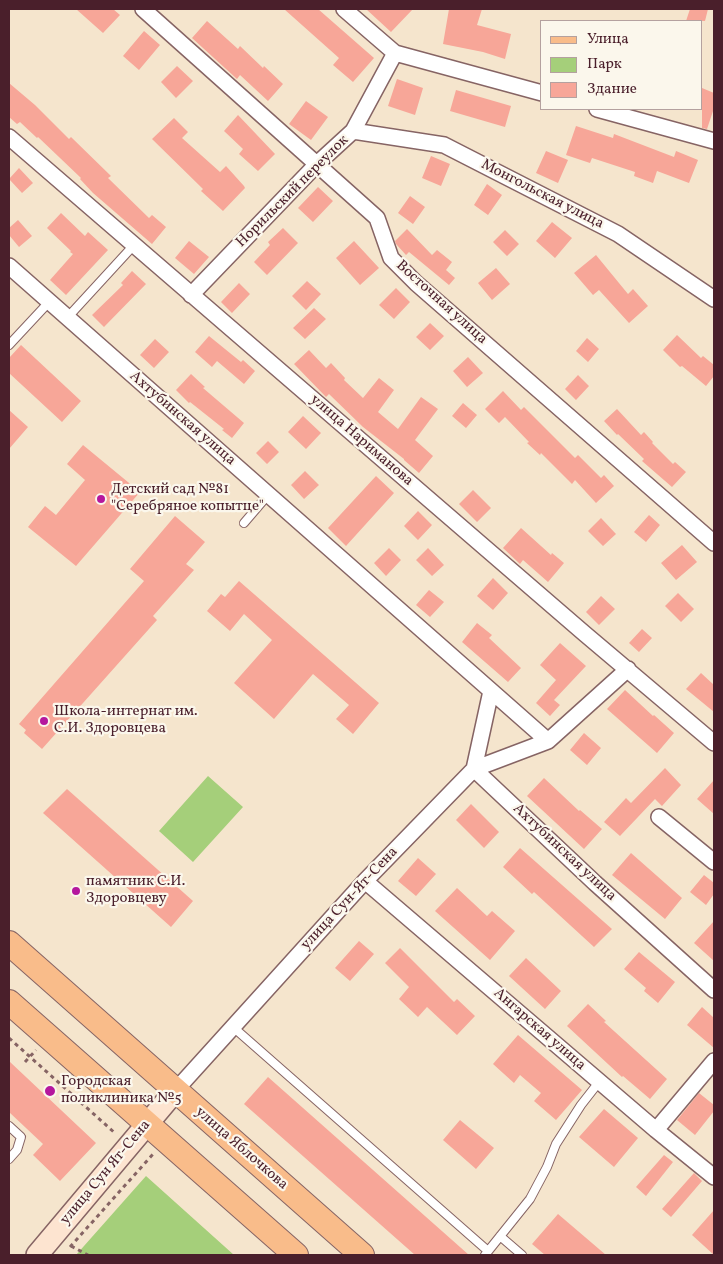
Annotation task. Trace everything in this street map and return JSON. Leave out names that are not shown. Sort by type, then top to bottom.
[{"type":"main road","name":"улица Яблочкова","points":[[9,943],[362,1255]]},
{"type":"main road","points":[[9,1002],[146,1125],[296,1255]]},
{"type":"main road","name":"улица Сун Ят-Сена","points":[[36,1255],[175,1090]]},
{"type":"street","name":"Восточная улица","points":[[143,9],[318,163],[377,218],[391,258],[416,284],[714,543]]},
{"type":"street","points":[[344,9],[396,53],[540,92]]},
{"type":"street","name":"Норильский переулок","points":[[191,295],[318,163],[353,132],[396,53]]},
{"type":"street","points":[[601,110],[714,141]]},
{"type":"street","name":"Монгольская улица","points":[[353,132],[444,145],[618,234],[714,299]]},
{"type":"street","name":"улица Нариманова","points":[[9,137],[714,743]]},
{"type":"street","name":"Ахтубинская улица","points":[[9,266],[548,741]]},
{"type":"street","points":[[548,741],[628,669]]},
{"type":"street","points":[[474,768],[491,691]]},
{"type":"street","name":"улица Сун-Ят-Сена","points":[[175,1090],[365,881],[474,768],[548,741]]},
{"type":"street","name":"Ахтубинская улица","points":[[474,768],[595,883],[714,990]]},
{"type":"street","points":[[659,817],[714,862]]},
{"type":"street","name":"Ангарская улица","points":[[365,881],[599,1082],[714,1177]]},
{"type":"street","points":[[656,1130],[714,1061]]},
{"type":"lane","points":[[67,318],[134,245]]},
{"type":"lane","points":[[9,345],[50,301]]},
{"type":"lane","points":[[244,523],[268,495]]},
{"type":"lane","points":[[233,1027],[486,1253],[530,1199],[547,1167],[556,1144],[581,1105],[599,1082]]},
{"type":"lane","points":[[9,1126],[21,1137],[17,1150],[9,1159]]},
{"type":"lane","points":[[500,1236],[522,1255]]},
{"type":"path","points":[[9,1038],[122,1140]]},
{"type":"path","points":[[25,1062],[30,1056]]},
{"type":"path","points":[[67,1251],[156,1152]]},
{"type":"path","points":[[71,1246],[88,1255]]},
{"type":"green space","points":[[208,776],[243,807],[193,862],[159,831]]},
{"type":"green space","points":[[146,1176],[234,1255],[76,1255]]},
{"type":"building","points":[[76,9],[113,9],[120,15],[103,33]]},
{"type":"building","points":[[284,9],[318,9],[374,58],[353,82],[333,65],[339,58]]},
{"type":"building","points":[[366,9],[413,9],[391,32]]},
{"type":"building","points":[[449,9],[482,9],[477,25],[511,34],[505,59],[483,52],[443,44]]},
{"type":"building","points":[[690,9],[708,9],[705,21],[686,20]]},
{"type":"building","points":[[207,21],[238,49],[240,46],[283,84],[268,101],[240,75],[237,79],[192,38]]},
{"type":"building","points":[[144,31],[160,45],[139,70],[123,56]]},
{"type":"building","points":[[177,66],[193,81],[176,98],[161,82]]},
{"type":"building","points":[[397,79],[423,88],[415,115],[388,106]]},
{"type":"building","points":[[9,83],[35,105],[69,139],[71,137],[111,176],[108,178],[149,218],[152,215],[166,227],[152,244],[93,193],[81,178],[38,137],[20,122],[17,124],[9,117]]},
{"type":"building","points":[[703,88],[714,93],[714,108],[707,129],[702,128]]},
{"type":"building","points":[[456,90],[511,106],[505,127],[450,111]]},
{"type":"building","points":[[306,101],[328,117],[311,140],[289,124]]},
{"type":"building","points":[[238,115],[275,154],[258,171],[239,154],[243,149],[224,131]]},
{"type":"building","points":[[174,118],[188,132],[182,138],[220,172],[226,166],[244,186],[245,188],[223,211],[201,191],[203,189],[152,139]]},
{"type":"building","points":[[576,126],[613,138],[614,134],[674,157],[676,151],[698,160],[689,183],[657,171],[653,183],[634,176],[635,172],[592,158],[590,163],[566,155]]},
{"type":"building","points":[[546,151],[568,160],[558,183],[536,173]]},
{"type":"building","points":[[431,156],[450,164],[441,186],[422,178]]},
{"type":"building","points":[[19,168],[33,183],[22,193],[9,179]]},
{"type":"building","points":[[487,184],[502,195],[488,215],[474,205]]},
{"type":"building","points":[[318,187],[333,201],[313,222],[298,208]]},
{"type":"building","points":[[410,196],[425,207],[413,224],[398,213]]},
{"type":"building","points":[[61,213],[85,236],[88,232],[108,250],[66,295],[50,280],[73,254],[47,228]]},
{"type":"building","points":[[18,220],[32,236],[19,247],[9,235],[9,228]]},
{"type":"building","points":[[552,222],[572,238],[555,258],[536,241]]},
{"type":"building","points":[[283,228],[298,243],[267,275],[254,262],[270,245],[268,242]]},
{"type":"building","points":[[407,229],[432,255],[437,250],[452,262],[446,270],[455,278],[449,285],[409,252],[406,255],[396,244],[395,241]]},
{"type":"building","points":[[505,230],[519,244],[507,256],[493,242]]},
{"type":"building","points":[[189,241],[209,257],[194,274],[175,258]]},
{"type":"building","points":[[354,241],[379,268],[360,285],[336,258]]},
{"type":"building","points":[[596,255],[628,294],[633,289],[648,306],[629,323],[599,290],[593,295],[574,273]]},
{"type":"building","points":[[496,268],[510,284],[492,300],[478,283]]},
{"type":"building","points":[[132,271],[146,284],[104,327],[92,315],[123,285],[121,283]]},
{"type":"building","points":[[307,281],[321,294],[306,310],[292,296]]},
{"type":"building","points":[[239,283],[250,294],[232,313],[221,302]]},
{"type":"building","points":[[396,288],[410,302],[394,319],[379,305]]},
{"type":"building","points":[[314,308],[326,319],[305,339],[293,328]]},
{"type":"building","points":[[430,323],[444,336],[430,350],[416,337]]},
{"type":"building","points":[[677,335],[701,358],[703,356],[714,365],[714,376],[706,386],[682,366],[680,367],[663,350]]},
{"type":"building","points":[[209,336],[255,371],[244,384],[217,361],[212,367],[195,352]]},
{"type":"building","points":[[587,338],[599,349],[588,362],[576,351]]},
{"type":"building","points":[[155,339],[169,352],[154,368],[140,355]]},
{"type":"building","points":[[21,345],[81,401],[62,422],[9,373],[9,358]]},
{"type":"building","points":[[309,350],[326,368],[331,363],[345,378],[344,380],[363,398],[379,378],[394,390],[378,412],[398,429],[421,397],[438,409],[415,440],[433,456],[419,473],[363,427],[329,394],[326,397],[294,364]]},
{"type":"building","points":[[468,357],[483,373],[467,387],[453,371]]},
{"type":"building","points":[[191,374],[205,387],[203,388],[244,423],[232,438],[222,430],[224,429],[189,403],[176,390]]},
{"type":"building","points":[[578,375],[589,386],[576,400],[565,389]]},
{"type":"building","points":[[503,391],[521,410],[524,407],[575,458],[578,455],[601,478],[604,475],[614,486],[596,503],[575,480],[572,484],[541,453],[540,455],[527,443],[529,442],[505,417],[499,423],[485,409]]},
{"type":"building","points":[[463,403],[477,415],[466,428],[452,416]]},
{"type":"building","points":[[617,409],[641,435],[644,432],[673,464],[675,462],[686,472],[672,487],[642,461],[644,459],[604,421]]},
{"type":"building","points":[[9,410],[28,427],[9,449]]},
{"type":"building","points":[[303,416],[321,433],[306,449],[288,432]]},
{"type":"building","points":[[268,441],[279,452],[267,464],[256,453]]},
{"type":"building","name":"Детский сад №81 \"Серебряное копытце\"","points":[[83,445],[140,492],[76,566],[28,527],[45,506],[56,515],[85,480],[67,464]]},
{"type":"building","points":[[305,471],[319,485],[304,499],[291,485]]},
{"type":"building","points":[[376,476],[394,493],[346,546],[328,528]]},
{"type":"building","points":[[473,490],[491,508],[477,522],[459,504]]},
{"type":"building","points":[[418,511],[432,525],[418,540],[404,526]]},
{"type":"building","points":[[649,515],[660,525],[646,542],[634,532]]},
{"type":"building","points":[[175,516],[205,542],[186,564],[194,570],[153,616],[157,620],[42,749],[24,733],[26,730],[19,724],[144,581],[130,569]]},
{"type":"building","points":[[601,518],[616,534],[603,546],[588,531]]},
{"type":"building","points":[[521,528],[551,555],[552,553],[564,563],[548,582],[523,560],[520,564],[503,548]]},
{"type":"building","points":[[682,545],[697,562],[676,580],[661,563]]},
{"type":"building","points":[[389,548],[401,560],[386,576],[374,563]]},
{"type":"building","points":[[428,548],[444,565],[432,576],[416,560]]},
{"type":"building","points":[[493,578],[508,593],[493,610],[477,596]]},
{"type":"building","points":[[239,581],[379,703],[353,734],[336,719],[349,705],[313,674],[274,719],[234,683],[272,640],[244,614],[230,631],[207,611],[221,594],[225,597]]},
{"type":"building","points":[[429,590],[444,602],[430,617],[416,605]]},
{"type":"building","points":[[678,593],[694,609],[681,622],[665,606]]},
{"type":"building","points":[[601,596],[615,609],[599,625],[586,612]]},
{"type":"building","points":[[477,623],[492,635],[489,638],[521,668],[508,682],[462,642]]},
{"type":"building","points":[[642,629],[652,638],[639,652],[629,643]]},
{"type":"building","points":[[560,643],[586,666],[554,700],[560,705],[550,716],[536,703],[556,680],[540,665]]},
{"type":"building","points":[[701,673],[714,685],[714,712],[686,689]]},
{"type":"building","points":[[625,690],[674,733],[657,753],[607,709]]},
{"type":"building","points":[[584,733],[601,748],[587,765],[570,750]]},
{"type":"building","points":[[665,768],[681,785],[662,806],[655,799],[620,836],[604,822],[626,798],[631,803]]},
{"type":"building","points":[[544,778],[579,811],[602,829],[584,849],[527,796]]},
{"type":"building","points":[[714,780],[714,814],[697,799]]},
{"type":"building","points":[[67,789],[193,901],[171,927],[43,813]]},
{"type":"building","points":[[471,804],[499,832],[484,848],[456,820]]},
{"type":"building","points":[[520,848],[612,929],[594,947],[534,892],[532,894],[503,867]]},
{"type":"building","points":[[631,853],[682,898],[665,919],[612,875]]},
{"type":"building","points":[[418,858],[436,874],[416,896],[398,881]]},
{"type":"building","points":[[704,875],[714,883],[714,894],[706,905],[690,892]]},
{"type":"building","points":[[457,888],[487,916],[492,911],[515,931],[490,960],[435,911]]},
{"type":"building","points":[[714,921],[714,961],[694,943]]},
{"type":"building","points":[[359,941],[374,954],[350,981],[335,968]]},
{"type":"building","points":[[400,948],[454,1002],[457,999],[475,1016],[457,1035],[427,1007],[418,1017],[399,999],[409,987],[385,963]]},
{"type":"building","points":[[639,952],[675,982],[658,1003],[644,991],[646,988],[624,969]]},
{"type":"building","points":[[526,958],[561,991],[545,1009],[509,976]]},
{"type":"building","points":[[588,1004],[606,1021],[604,1022],[667,1079],[650,1099],[622,1077],[567,1026]]},
{"type":"building","points":[[702,1007],[714,1018],[714,1048],[687,1025]]},
{"type":"building","points":[[518,1035],[582,1090],[556,1120],[534,1101],[541,1093],[520,1075],[514,1083],[493,1064]]},
{"type":"building","points":[[9,1061],[96,1143],[60,1181],[33,1155],[43,1144],[9,1112]]},
{"type":"building","points":[[268,1077],[469,1255],[415,1255],[244,1104]]},
{"type":"building","points":[[699,1093],[714,1105],[714,1111],[695,1135],[677,1120]]},
{"type":"building","points":[[604,1109],[638,1138],[614,1167],[579,1137]]},
{"type":"building","points":[[460,1120],[494,1148],[476,1169],[443,1140]]},
{"type":"building","points":[[664,1155],[673,1162],[646,1196],[636,1187]]},
{"type":"building","points":[[694,1173],[702,1181],[671,1217],[662,1209]]},
{"type":"building","points":[[714,1210],[714,1255],[692,1235]]},
{"type":"building","points":[[558,1214],[606,1255],[545,1255],[532,1244]]},
{"type":"place","name":"Детский сад №81 \"Серебряное копытце\"","points":[[101,499]]},
{"type":"place","name":"Школа-интернат им. С.И. Здоровцева","points":[[44,721]]},
{"type":"place","name":"памятник С.И. Здоровцеву","points":[[76,891]]},
{"type":"place","name":"Городская поликлиника №5","points":[[50,1091]]}]
